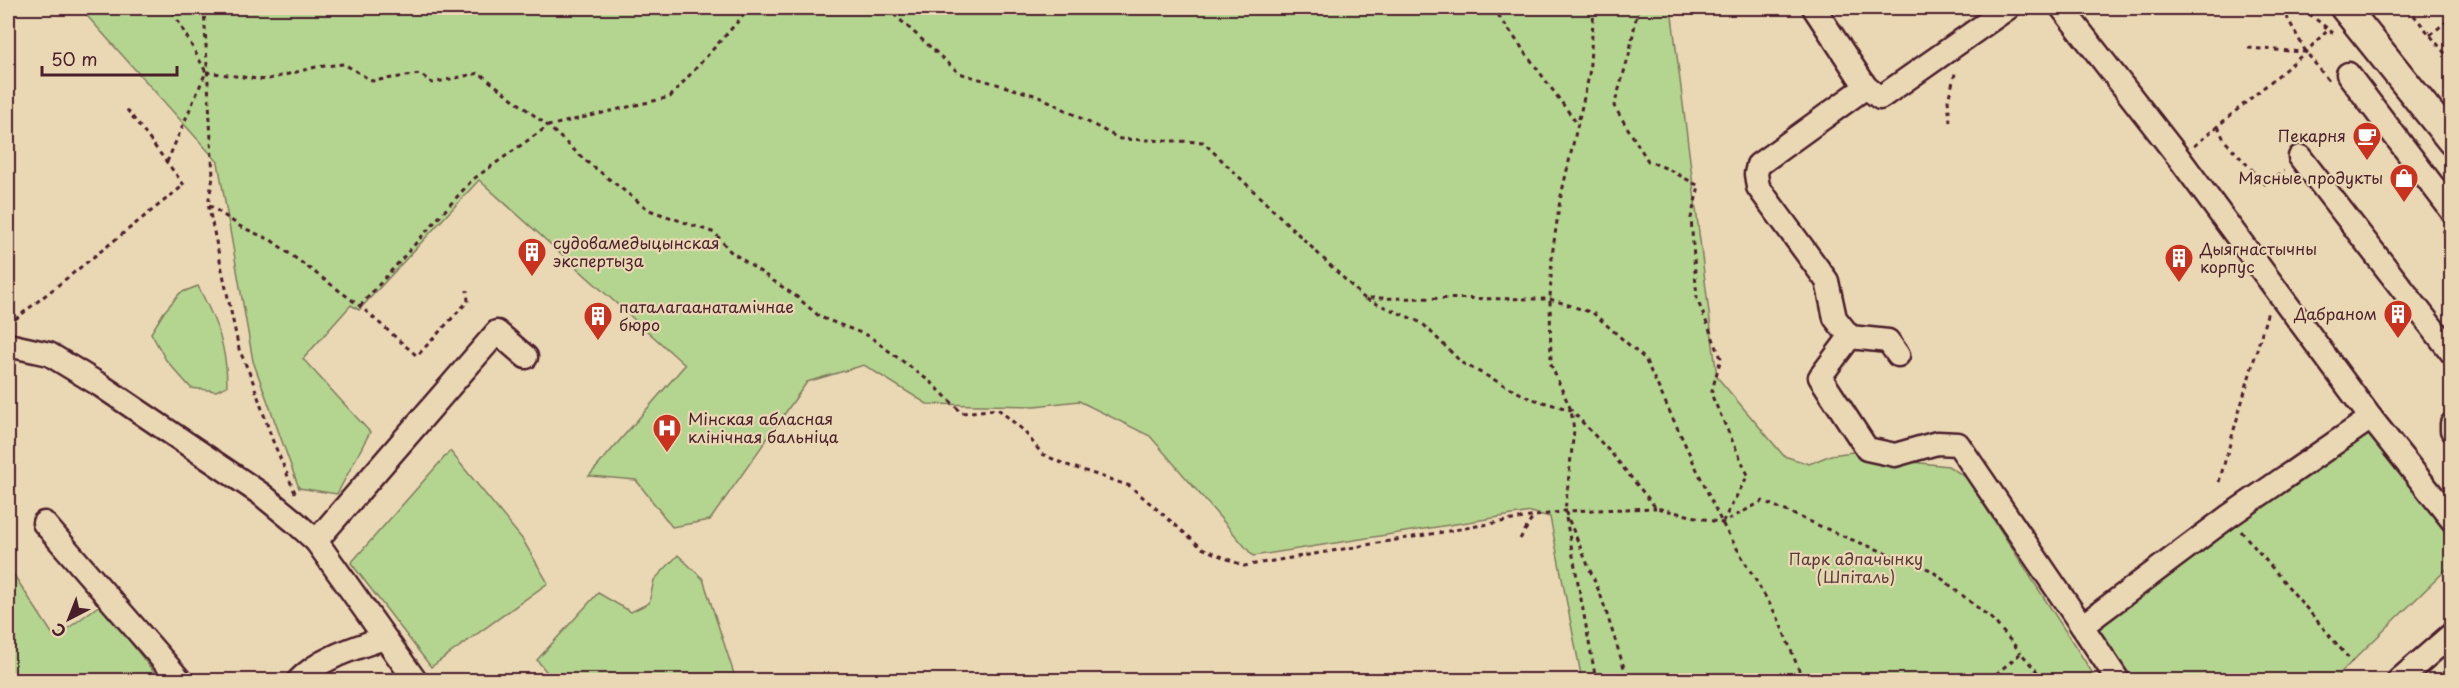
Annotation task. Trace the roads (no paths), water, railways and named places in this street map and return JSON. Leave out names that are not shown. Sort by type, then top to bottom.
[{"type":"main road","points":[[2345,8],[2451,141]]},
{"type":"street","points":[[1814,8],[1866,87],[1880,98],[2008,8]]},
{"type":"street","points":[[2062,8],[2180,158],[2371,418],[2451,520]]},
{"type":"street","points":[[2348,74],[2451,211]]},
{"type":"street","points":[[1866,87],[1758,165],[1756,174],[1758,187],[1827,281],[1835,318],[1850,337],[1888,341],[1898,355]]},
{"type":"street","points":[[2300,157],[2451,353]]},
{"type":"street","points":[[316,541],[497,332],[526,357]]},
{"type":"street","points":[[1850,337],[1820,376],[1867,449],[1895,454],[1937,443],[1958,444],[2118,681]]},
{"type":"street","points":[[8,345],[49,354],[100,385],[261,494],[295,522],[316,541],[415,681]]},
{"type":"street","points":[[2082,626],[2229,516],[2371,418]]},
{"type":"street","points":[[2451,424],[2451,430]]},
{"type":"street","points":[[44,524],[180,681]]},
{"type":"street","points":[[2399,681],[2451,634]]},
{"type":"street","points":[[299,681],[309,669],[352,649],[384,638]]},
{"type":"place","name":"Пекарня","points":[[2367,162]]},
{"type":"place","name":"Мясные продукты","points":[[2404,204]]},
{"type":"place","name":"судовамедыцынская экспертыза","points":[[532,278]]},
{"type":"place","name":"Дыягнастычны корпус","points":[[2179,284]]},
{"type":"place","name":"Дабраном","points":[[2398,340]]},
{"type":"place","name":"паталагаанатамічнае бюро","points":[[598,342]]},
{"type":"place","name":"Мінская абласная клінічная бальніца","points":[[667,454]]},
{"type":"park label","name":"Парк адпачынку (Шпіталь)","points":[[1856,568]]}]
